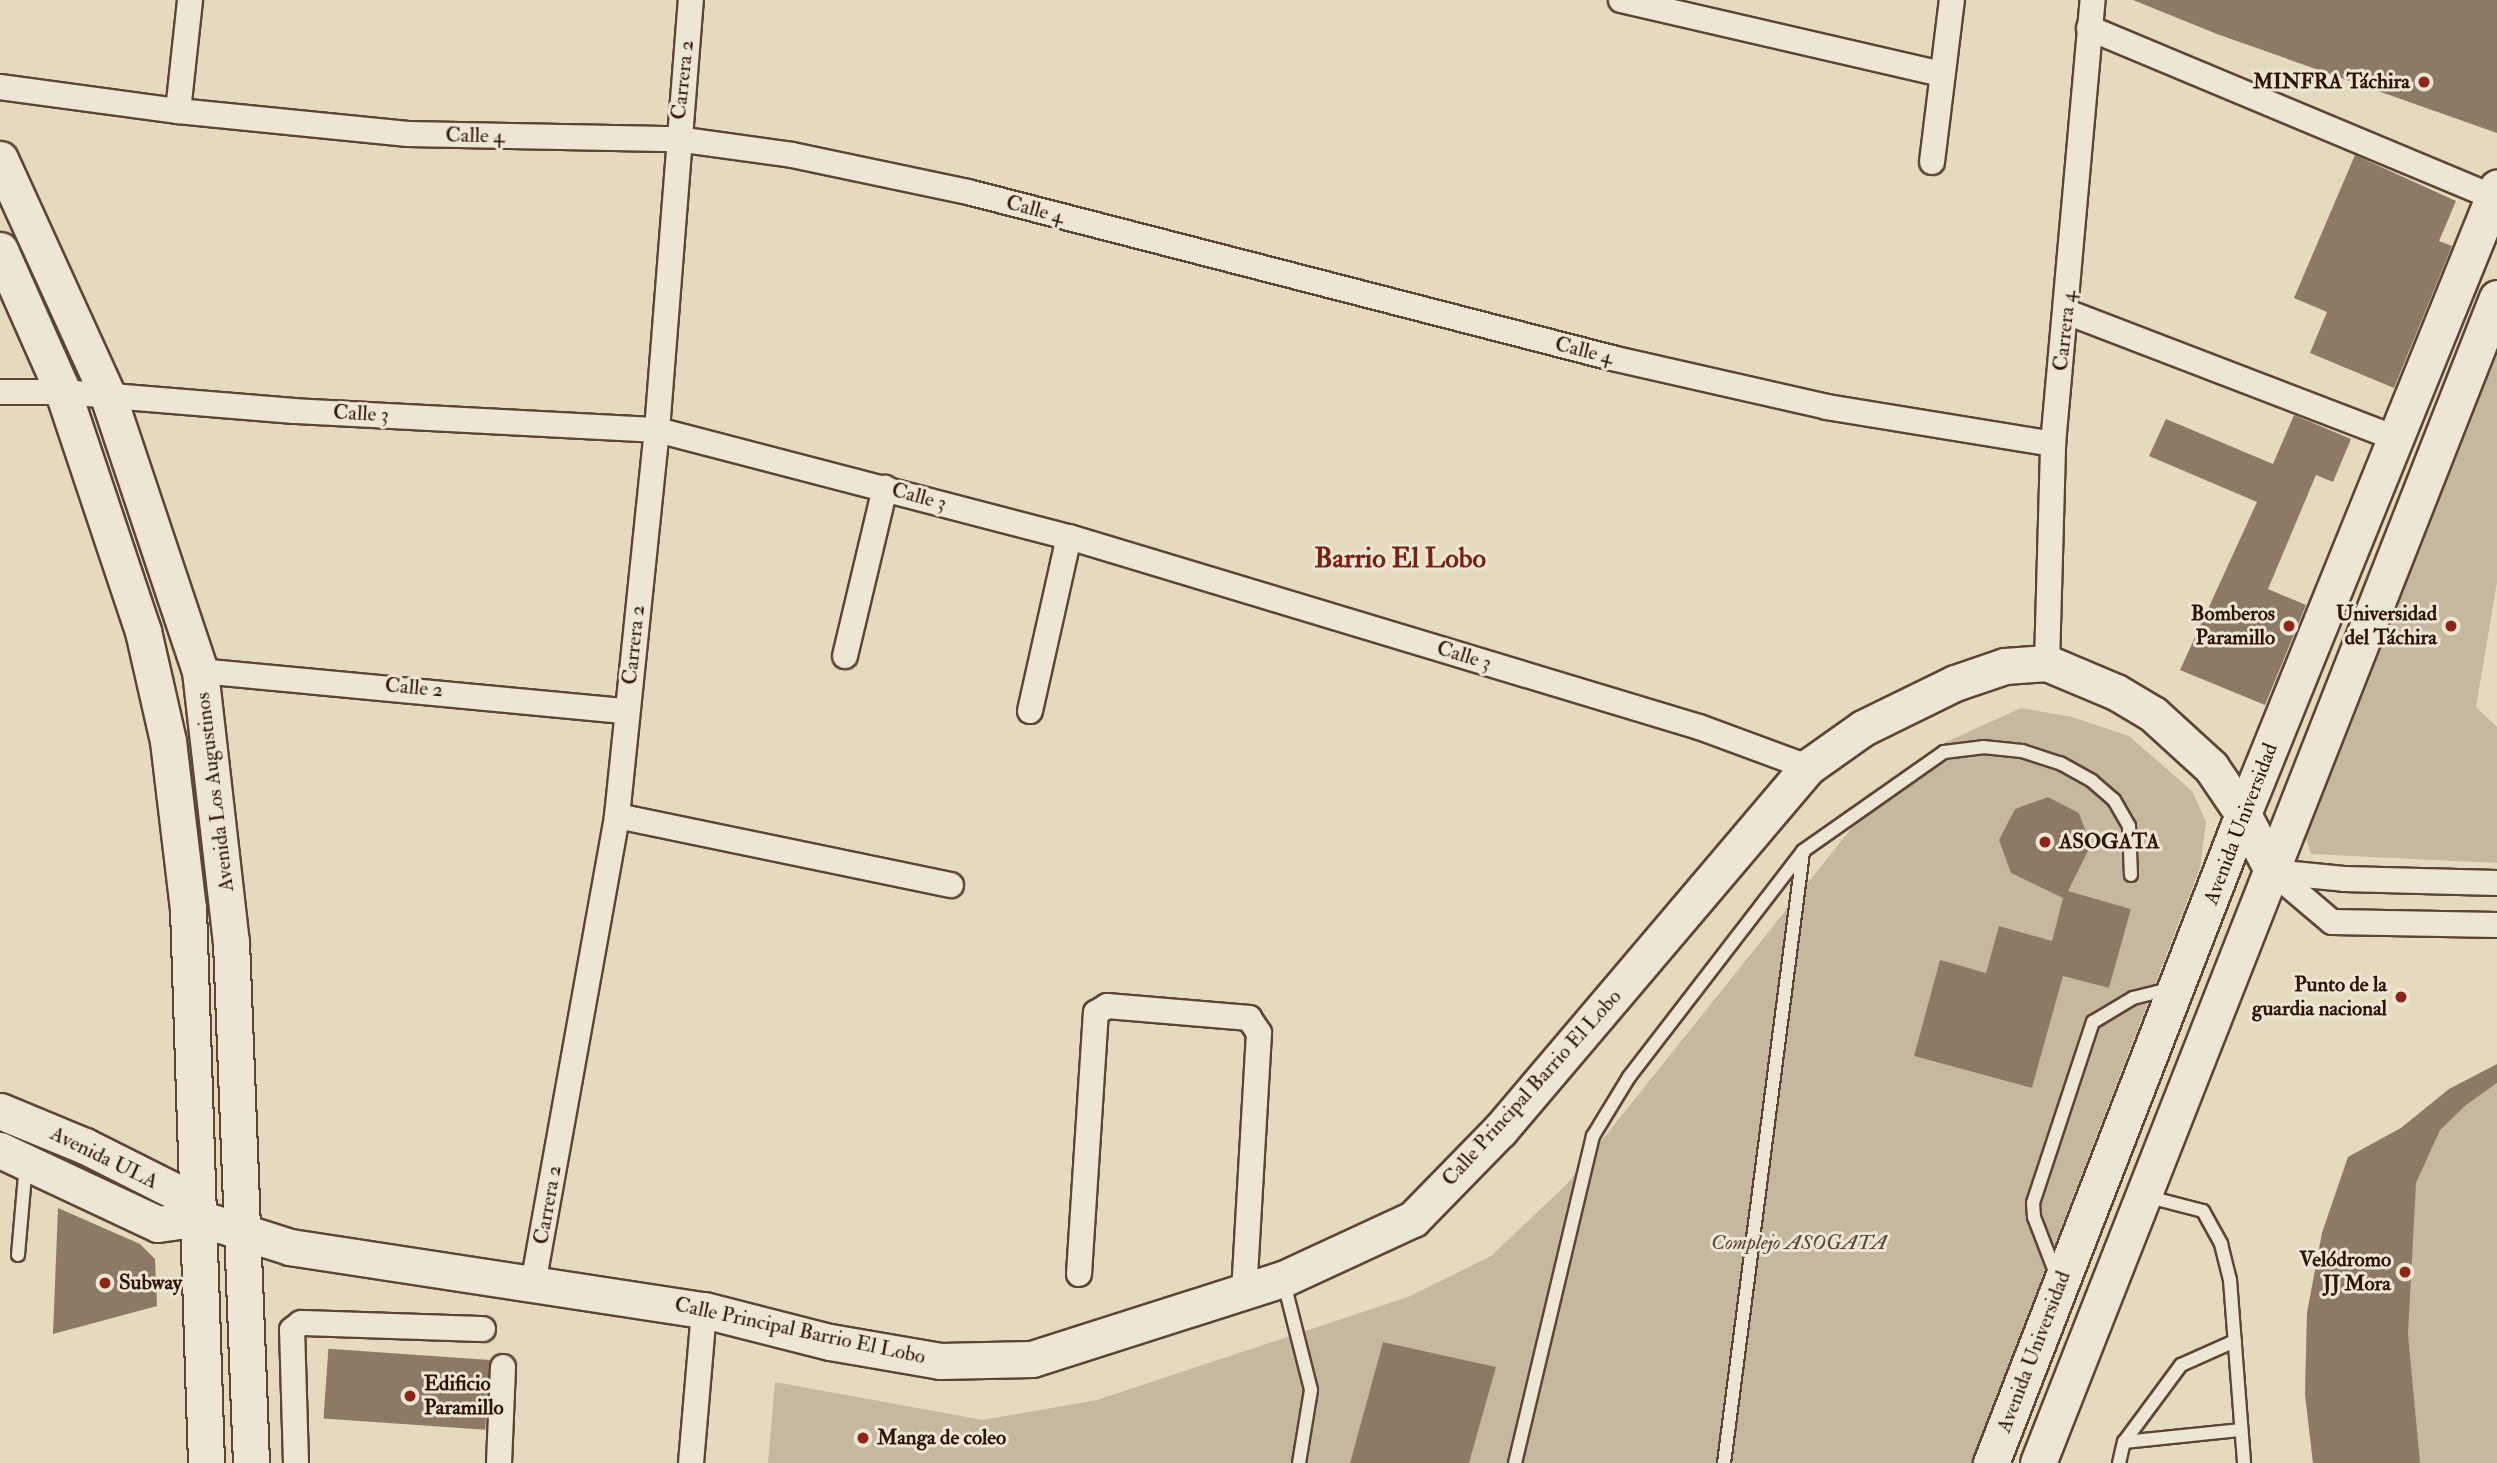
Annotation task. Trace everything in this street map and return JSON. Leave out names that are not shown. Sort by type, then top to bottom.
[{"type":"street","points":[[178,111],[190,0]]},
{"type":"street","name":"Carrera 2","points":[[533,1284],[617,816],[657,430],[677,139],[691,0]]},
{"type":"street","points":[[1621,0],[1941,74]]},
{"type":"street","points":[[1932,162],[1952,0]]},
{"type":"street","name":"Carrera 4","points":[[2047,663],[2053,444],[2093,0]]},
{"type":"street","points":[[2090,28],[2495,192]]},
{"type":"street","name":"Calle 4","points":[[0,86],[178,111],[408,134],[677,139],[792,155],[968,192],[1612,358],[1827,407],[2053,444]]},
{"type":"street","name":"Avenida Los Augustinos","points":[[0,159],[108,396],[200,671],[228,901],[244,1235],[251,1463]]},
{"type":"street","name":"Avenida Universidad","points":[[1992,1463],[2243,814],[2495,192]]},
{"type":"street","name":"Avenida Los Augustinos","points":[[0,250],[63,392],[143,631],[168,741],[188,908],[206,1463]]},
{"type":"street","name":"Avenida Universidad","points":[[2038,1463],[2497,298]]},
{"type":"street","points":[[2067,312],[2396,438]]},
{"type":"street","name":"Calle 3","points":[[0,392],[63,392],[657,430],[1069,537],[1699,727],[1808,768]]},
{"type":"street","points":[[845,656],[885,488]]},
{"type":"street","points":[[1030,711],[1069,537]]},
{"type":"street","name":"Calle Principal Barrio El Lobo","points":[[244,1235],[290,1247],[705,1310],[830,1342],[940,1361],[1032,1359],[1283,1279],[1413,1219],[1509,1121],[1808,768],[1863,728],[1955,683],[2005,666],[2047,663],[2116,692],[2153,714],[2211,767],[2243,814],[2273,872]]},
{"type":"street","name":"Calle 2","points":[[200,671],[627,711]]},
{"type":"street","points":[[617,816],[951,885]]},
{"type":"street","points":[[2273,872],[2344,879],[2497,883]]},
{"type":"street","points":[[2273,872],[2332,922],[2497,925]]},
{"type":"street","points":[[1079,1274],[1096,1013],[1107,1006],[1249,1018],[1259,1033],[1244,1292]]},
{"type":"street","name":"Avenida ULA","points":[[0,1111],[85,1146],[176,1192],[199,1218],[244,1235]]},
{"type":"street","name":"Avenida ULA","points":[[13,1156],[158,1224],[199,1218]]},
{"type":"street","points":[[691,1463],[705,1310]]},
{"type":"street","points":[[296,1463],[292,1330],[301,1323],[483,1329]]},
{"type":"street","points":[[499,1463],[503,1367]]},
{"type":"lane","points":[[1515,1463],[1593,1136],[1629,1077],[1803,851],[1944,752],[1983,747],[2022,751],[2060,763],[2100,787],[2114,800],[2129,826],[2130,875]]},
{"type":"lane","points":[[1724,1463],[1803,851]]},
{"type":"lane","points":[[2059,1284],[2034,1217],[2034,1203],[2093,1022],[2133,998],[2178,987]]},
{"type":"lane","points":[[13,1156],[18,1255]]},
{"type":"lane","points":[[2145,1196],[2203,1211],[2221,1244],[2230,1280],[2244,1463]]},
{"type":"lane","points":[[1283,1279],[1311,1390],[1300,1463]]},
{"type":"lane","points":[[2119,1463],[2124,1442],[2181,1366],[2235,1341]]},
{"type":"lane","points":[[2124,1442],[2241,1430]]},
{"type":"green space","name":"Universidad del Táchira","points":[[2497,332],[2497,582],[2476,707],[2497,727],[2497,863],[2311,854],[2304,831]]},
{"type":"green space","name":"Complejo ASOGATA","points":[[2021,708],[2072,717],[2129,736],[2192,791],[2206,822],[2200,868],[1990,1412],[1975,1463],[1469,1463],[1496,1367],[1383,1342],[1350,1463],[768,1463],[775,1382],[983,1420],[1097,1400],[1408,1297],[1491,1256],[1566,1185],[1862,815],[1946,742]],"holes":[[[2048,797],[2079,813],[2091,845],[2000,840],[2015,809]],[[2066,891],[2131,909],[2109,988],[2063,976],[2032,1088],[1914,1056],[1940,961],[1986,973],[1999,927],[2052,941]]]},
{"type":"green space","name":"Velódromo JJ Mora","points":[[2497,1067],[2497,1463],[2313,1463],[2305,1394],[2307,1313],[2322,1233],[2348,1157],[2401,1128],[2449,1089]]},
{"type":"building","name":"MINFRA Táchira","points":[[2133,0],[2497,0],[2497,133],[2217,34]]},
{"type":"building","points":[[2355,155],[2456,201],[2439,241],[2452,246],[2394,388],[2310,353],[2327,312],[2294,298]]},
{"type":"building","points":[[2294,415],[2351,439],[2333,482],[2316,475],[2268,589],[2306,605],[2265,705],[2180,670],[2257,502],[2149,456],[2166,419],[2273,464]]},
{"type":"building","points":[[2048,797],[2079,813],[2091,845],[2068,891],[2131,909],[2109,988],[2063,976],[2032,1088],[1914,1056],[1940,960],[1986,973],[1999,926],[2052,941],[2063,898],[2011,873],[1999,840],[2015,809]]},
{"type":"building","points":[[2497,1064],[2497,1083],[2466,1105],[2440,1130],[2416,1183],[2408,1334],[2420,1463],[2313,1463],[2305,1394],[2307,1313],[2322,1233],[2348,1157],[2401,1128],[2449,1089]]},
{"type":"building","name":"Subway","points":[[58,1208],[140,1244],[155,1259],[157,1306],[53,1334]]},
{"type":"building","points":[[1383,1342],[1496,1367],[1469,1463],[1350,1463]]},
{"type":"building","name":"Edificio Paramillo","points":[[328,1349],[490,1360],[485,1430],[324,1419]]},
{"type":"place","name":"MINFRA Táchira","points":[[2424,82]]},
{"type":"place","name":"Bomberos Paramillo","points":[[2289,626]]},
{"type":"place","name":"Universidad del Táchira","points":[[2451,626]]},
{"type":"place","name":"ASOGATA","points":[[2045,842]]},
{"type":"place","name":"Punto de la guardia nacional","points":[[2401,997]]},
{"type":"place","name":"Velódromo JJ Mora","points":[[2405,1272]]},
{"type":"place","name":"Subway","points":[[105,1283]]},
{"type":"place","name":"Edificio Paramillo","points":[[410,1396]]},
{"type":"place","name":"Manga de coleo","points":[[863,1438]]},
{"type":"district","name":"Barrio El Lobo","points":[[1400,559]]}]
